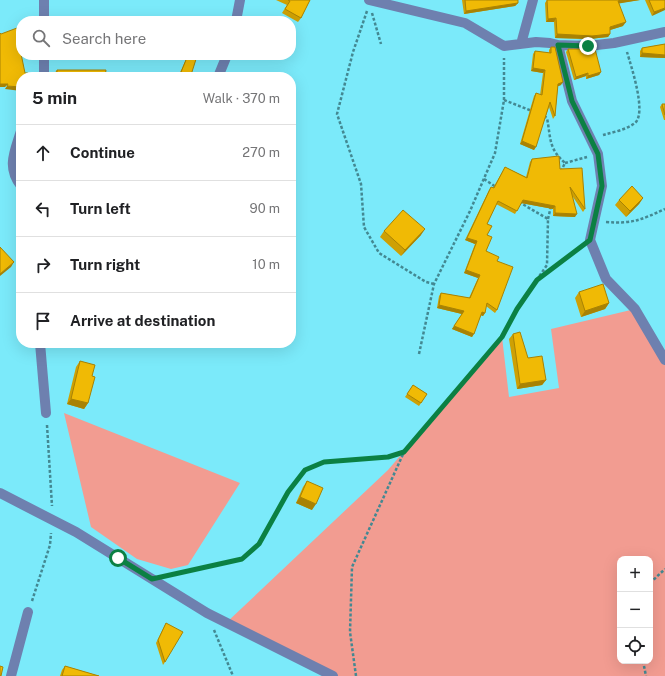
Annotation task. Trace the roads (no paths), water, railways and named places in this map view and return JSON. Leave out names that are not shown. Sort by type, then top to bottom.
[{"type":"street","points":[[44,0],[44,16]]},
{"type":"street","points":[[237,16],[240,0]]},
{"type":"street","points":[[370,0],[464,23],[504,46],[536,42],[550,42],[558,45],[588,46],[624,41],[665,32]]},
{"type":"street","points":[[521,44],[533,0]]},
{"type":"street","points":[[558,45],[572,101],[598,154],[602,186],[590,240],[606,279],[635,309],[665,360]]},
{"type":"street","points":[[44,60],[44,72]]},
{"type":"street","points":[[220,72],[224,60]]},
{"type":"street","points":[[16,149],[12,163],[16,180]]},
{"type":"street","points":[[40,348],[46,413]]},
{"type":"street","points":[[0,493],[76,532],[207,613],[332,676]]},
{"type":"street","points":[[11,676],[28,612]]}]
